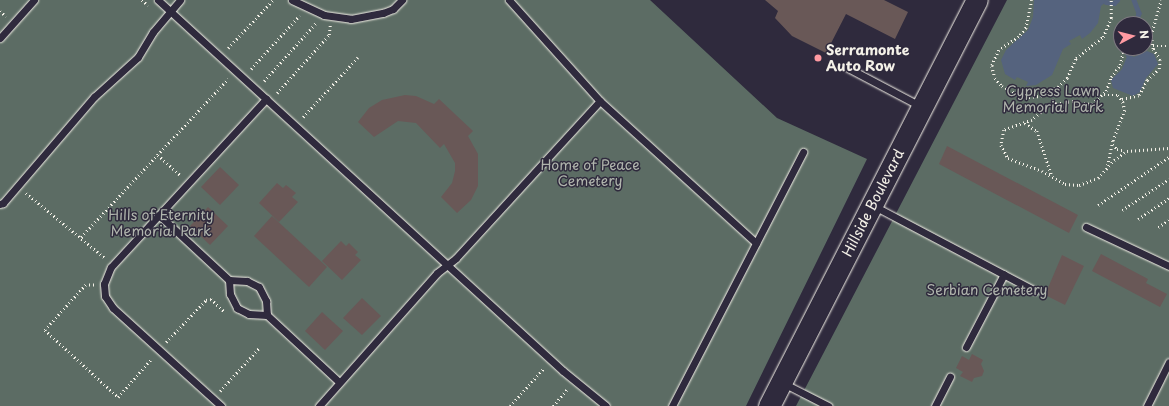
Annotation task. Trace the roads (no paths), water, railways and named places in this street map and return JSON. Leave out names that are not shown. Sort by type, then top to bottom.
[{"type":"main road","name":"Hillside Boulevard","points":[[769,406],[976,0]]},
{"type":"lane","points":[[0,38],[34,0]]},
{"type":"lane","points":[[158,0],[551,360],[606,406]]},
{"type":"lane","points":[[0,204],[3,203],[18,186],[94,97],[138,56],[170,11],[180,0]]},
{"type":"lane","points":[[292,0],[306,8],[327,15],[351,19],[372,17],[393,9],[402,0]]},
{"type":"lane","points":[[509,0],[600,101],[756,243]]},
{"type":"lane","points":[[848,68],[922,107]]},
{"type":"lane","points":[[221,406],[113,308],[104,290],[105,278],[113,265],[266,99]]},
{"type":"lane","points":[[319,406],[437,273],[447,265],[600,101]]},
{"type":"lane","points":[[672,406],[803,152]]},
{"type":"lane","points":[[872,205],[1035,290]]},
{"type":"lane","points":[[159,215],[229,280],[232,299],[239,309],[249,314],[267,315],[339,382]]},
{"type":"lane","points":[[1086,227],[1169,266]]},
{"type":"lane","points":[[966,347],[1004,274]]},
{"type":"lane","points":[[229,280],[247,281],[258,287],[266,301],[267,315]]},
{"type":"lane","points":[[1147,406],[1169,362]]},
{"type":"lane","points":[[935,406],[950,377]]},
{"type":"lane","points":[[781,382],[828,406]]},
{"type":"water","points":[[1034,0],[1106,0],[1106,2],[1101,6],[1098,23],[1090,33],[1082,39],[1080,35],[1069,41],[1071,44],[1063,49],[1052,75],[1036,85],[1026,86],[1028,82],[1017,77],[1015,80],[1005,74],[1001,60],[1006,50],[1028,30],[1033,17]]},
{"type":"water","points":[[1153,54],[1158,64],[1146,78],[1140,92],[1133,96],[1113,88],[1111,80],[1122,69],[1127,56],[1153,56]]},
{"type":"waterway","points":[[1106,2],[1114,3],[1117,0]]},
{"type":"waterway","points":[[1134,0],[1139,13],[1138,16]]},
{"type":"place","name":"Serramonte Auto Row","points":[[818,58]]},
{"type":"park label","name":"Cypress Lawn Memorial Park","points":[[1053,100]]},
{"type":"park label","name":"Home of Peace Cemetery","points":[[590,174]]},
{"type":"park label","name":"Hills of Eternity Memorial Park","points":[[161,224]]},
{"type":"park label","name":"Serbian Cemetery","points":[[987,290]]}]
